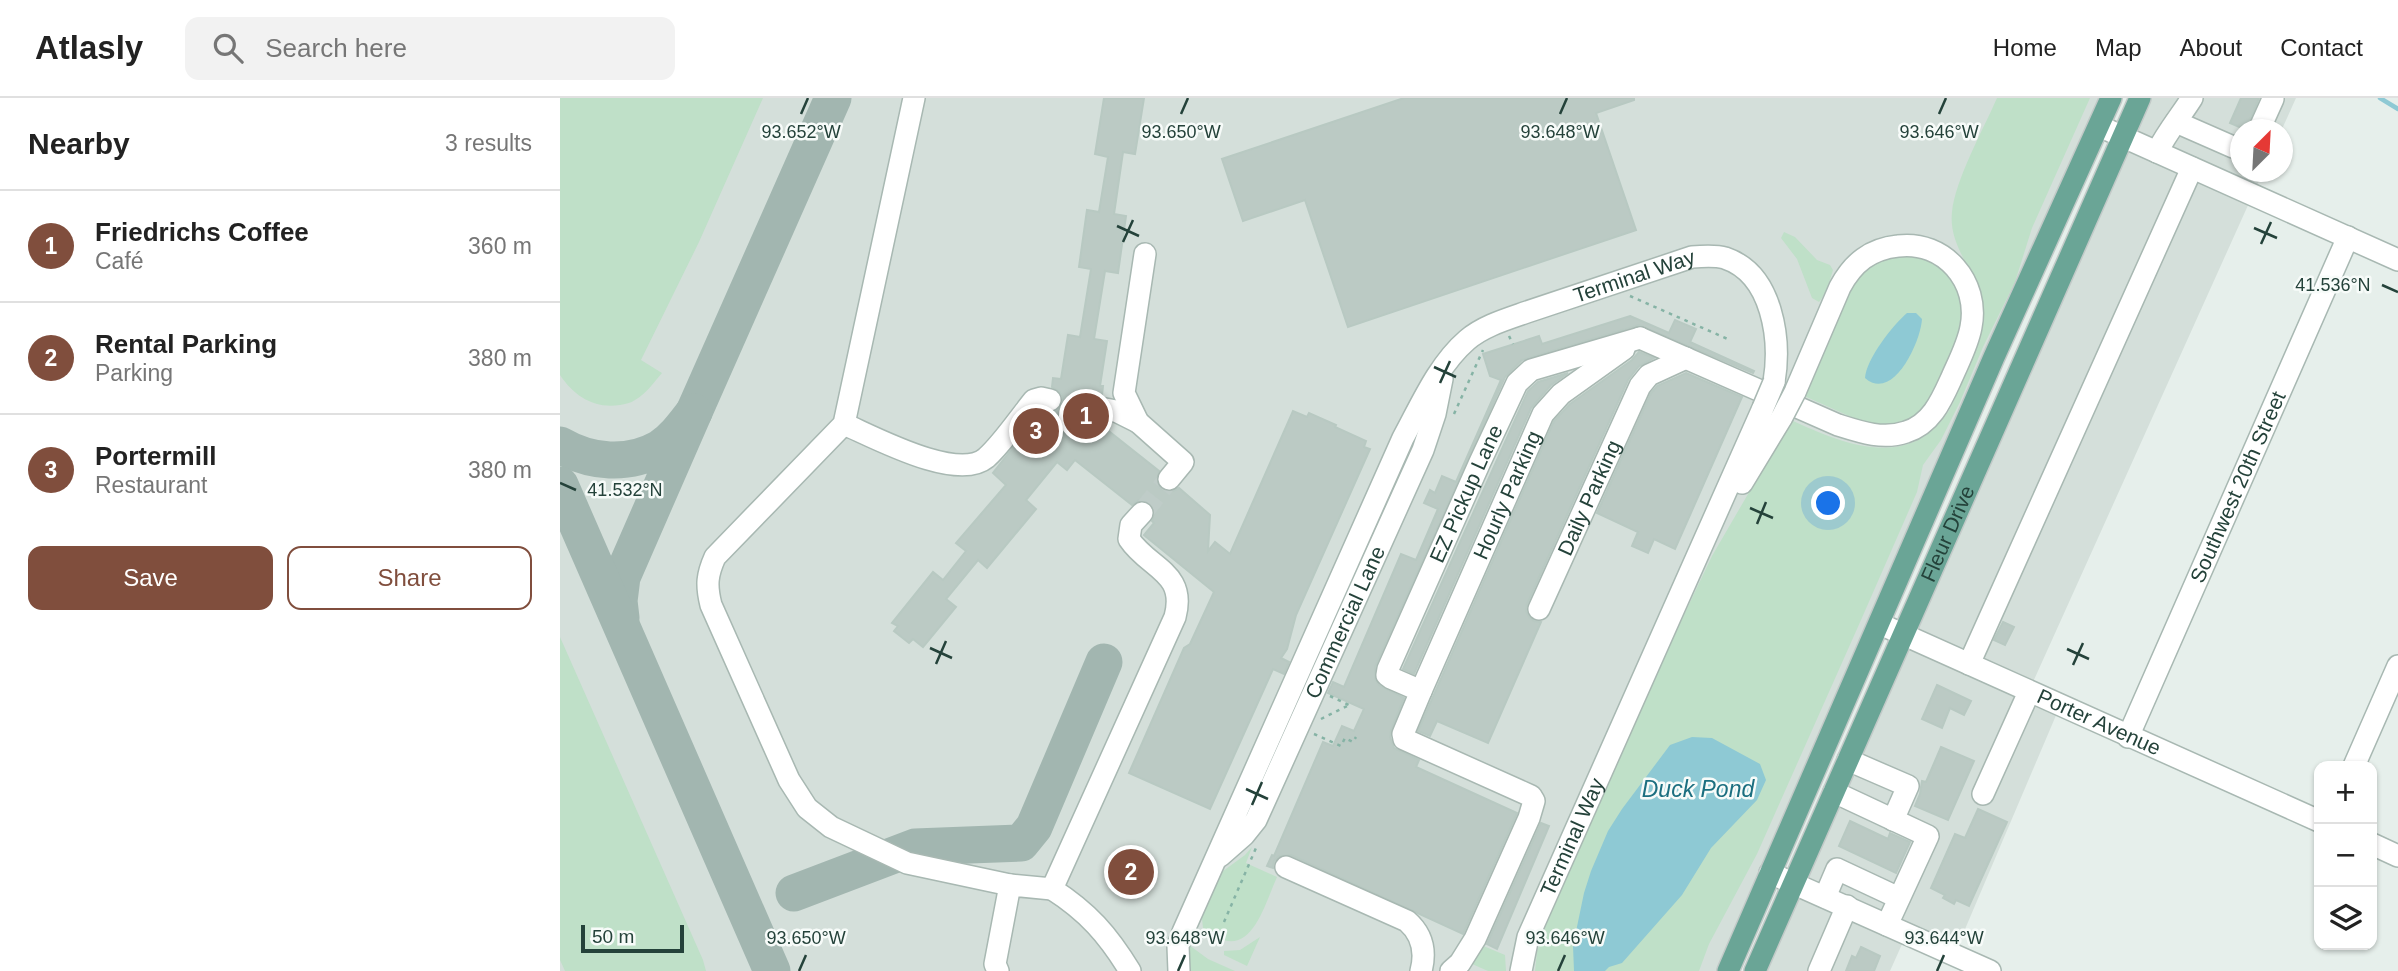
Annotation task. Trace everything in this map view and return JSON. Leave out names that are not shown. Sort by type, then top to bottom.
[{"type":"main road","name":"Fleur Drive","points":[[1728,971],[1994,357],[2111,98]]},
{"type":"main road","name":"Fleur Drive","points":[[1755,971],[2140,98]]},
{"type":"street","points":[[914,98],[844,424],[715,556],[706,577],[711,605],[789,780],[807,808],[831,827],[907,863],[1010,885],[1052,889],[1076,904],[1112,940],[1130,971]]},
{"type":"street","points":[[2157,152],[2166,132],[2192,98]]},
{"type":"street","points":[[2264,119],[2273,99]]},
{"type":"street","points":[[2176,122],[2230,146]]},
{"type":"street","points":[[2099,126],[2398,260]]},
{"type":"street","points":[[1969,664],[2192,168]]},
{"type":"street","name":"Southwest 20th Street","points":[[2128,737],[2348,237]]},
{"type":"street","points":[[1640,338],[1686,358],[1851,429],[1888,436],[1907,432],[1932,415],[1941,401],[1969,337],[1973,313],[1971,298],[1957,267],[1938,253],[1914,246],[1888,247],[1865,256],[1847,274],[1840,287],[1795,391],[1773,412]]},
{"type":"street","points":[[1138,422],[1124,393],[1146,254]]},
{"type":"street","name":"Terminal Way","points":[[1444,369],[1467,339],[1502,321],[1692,257],[1726,258],[1752,275],[1768,303],[1777,342],[1773,412],[1708,534],[1531,929],[1521,971]]},
{"type":"street","name":"Hourly Parking","points":[[1451,971],[1460,963],[1475,939],[1529,818],[1534,800],[1531,796],[1404,739],[1403,734],[1543,415],[1561,394],[1640,338]]},
{"type":"street","name":"EZ Pickup Lane","points":[[1417,701],[1388,675],[1388,669],[1517,383],[1531,370],[1640,338]]},
{"type":"street","name":"Daily Parking","points":[[1539,609],[1640,386],[1648,375],[1686,358]]},
{"type":"street","name":"Commercial Lane","points":[[1179,971],[1178,946],[1215,859],[1244,835],[1256,820],[1423,450],[1435,414],[1444,369]]},
{"type":"street","points":[[844,424],[927,460],[965,466],[984,459],[1034,400],[1050,400]]},
{"type":"street","points":[[1100,408],[1116,411],[1138,422],[1183,462],[1169,479]]},
{"type":"street","points":[[1052,889],[1179,603],[1175,585],[1129,539],[1131,525],[1142,513]]},
{"type":"street","name":"Porter Avenue","points":[[1880,624],[2314,819]]},
{"type":"street","points":[[2356,761],[2398,666]]},
{"type":"street","points":[[1983,794],[2029,692]]},
{"type":"street","points":[[1848,760],[1908,786],[1893,820]]},
{"type":"street","points":[[1834,792],[1928,836],[1887,925]]},
{"type":"street","points":[[2377,846],[2398,856]]},
{"type":"street","points":[[1286,867],[1408,922],[1423,943],[1421,971]]},
{"type":"street","points":[[1825,897],[1837,869],[1899,898]]},
{"type":"street","points":[[1770,873],[1990,971]]},
{"type":"street","points":[[998,971],[995,964],[1010,885]]},
{"type":"street","points":[[1819,971],[1847,906]]},
{"type":"path","points":[[1623,293],[1686,323],[1730,340]]},
{"type":"path","points":[[1508,332],[1513,344]]},
{"type":"path","points":[[1321,719],[1349,705],[1324,694]]},
{"type":"path","points":[[1308,732],[1341,746],[1345,738],[1353,742],[1356,737]]},
{"type":"shaded area","points":[[560,98],[2111,98],[1728,971],[560,971]]},
{"type":"shaded area","points":[[2140,98],[2296,98],[2287,119],[2230,119],[2230,182],[2258,182],[2029,691],[2060,706],[1954,955],[1907,933],[1890,971],[1755,971]]},
{"type":"green space","points":[[560,98],[763,98],[699,242],[641,360],[662,373],[643,395],[624,404],[611,406],[593,403],[578,395],[560,375]]},
{"type":"green space","points":[[1997,98],[2090,98],[2032,228],[2015,282],[1941,440],[1923,465],[1917,492],[1861,620],[1757,854],[1709,944],[1699,971],[1535,971],[1537,952],[1545,927],[1663,659],[1712,556],[1791,420],[1851,443],[1893,447],[1912,443],[1930,432],[1951,406],[1979,343],[1984,315],[1980,294],[1954,237],[1952,212],[1958,185]]},
{"type":"green space","points":[[1784,232],[1795,237],[1817,260],[1830,265],[1833,270],[1819,302],[1812,298],[1797,259],[1781,238]]},
{"type":"green space","points":[[1879,255],[1926,255],[1956,281],[1964,310],[1960,341],[1930,402],[1910,419],[1887,425],[1860,421],[1802,395],[1847,289]]},
{"type":"green space","points":[[560,637],[706,971],[565,971],[560,960]]},
{"type":"green space","points":[[1252,847],[1246,863],[1277,877],[1252,930],[1243,938],[1232,941],[1219,938],[1203,928],[1201,910],[1219,874]]},
{"type":"green space","points":[[1260,937],[1247,966],[1224,955],[1224,951],[1240,950]]},
{"type":"green space","points":[[1189,945],[1208,959],[1235,971],[1188,971]]},
{"type":"green space","points":[[1481,945],[1505,955],[1506,971],[1488,971],[1472,964]]},
{"type":"water","points":[[1907,313],[1916,313],[1922,319],[1917,341],[1904,366],[1895,376],[1886,382],[1875,384],[1865,378],[1870,362],[1888,334]]},
{"type":"water","name":"Duck Pond","points":[[1692,737],[1712,738],[1760,764],[1766,780],[1757,800],[1711,848],[1682,895],[1622,963],[1605,971],[1574,971],[1573,946],[1584,893],[1608,831],[1670,745]]},
{"type":"building","points":[[1104,98],[1144,98],[1135,154],[1123,152],[1114,214],[1126,216],[1118,273],[1105,271],[1094,339],[1107,341],[1100,386],[1103,386],[1102,395],[1095,396],[1087,405],[1087,412],[1159,471],[1157,483],[1161,489],[1173,491],[1179,488],[1210,515],[1208,551],[1215,542],[1230,554],[1293,411],[1307,417],[1309,413],[1336,425],[1335,427],[1366,441],[1364,447],[1370,449],[1296,615],[1287,649],[1281,658],[1289,662],[1284,674],[1273,669],[1210,809],[1129,773],[1184,648],[1190,644],[1214,592],[1144,535],[1154,523],[1152,521],[1155,510],[1150,503],[1139,500],[1132,505],[1075,460],[1067,470],[1057,462],[1026,500],[1036,509],[987,568],[978,560],[946,599],[956,607],[923,647],[913,639],[909,643],[894,631],[898,626],[892,623],[933,572],[943,580],[966,551],[956,543],[1006,485],[993,473],[1039,415],[1043,412],[1055,412],[1063,403],[1059,391],[1052,387],[1053,378],[1061,379],[1068,335],[1080,337],[1091,269],[1079,267],[1087,210],[1099,212],[1108,157],[1095,154]]},
{"type":"building","points":[[1404,98],[1634,98],[1596,113],[1636,230],[1348,327],[1305,200],[1243,221],[1222,159]]},
{"type":"building","points":[[2241,98],[2259,98],[2250,119],[2232,119]]},
{"type":"building","points":[[1630,316],[1669,333],[1675,320],[1696,329],[1690,342],[1754,371],[1753,373],[1639,325],[1522,360],[1505,377],[1375,667],[1375,679],[1379,685],[1404,698],[1391,730],[1390,737],[1394,748],[1419,760],[1416,767],[1517,813],[1463,934],[1291,855],[1279,856],[1274,861],[1273,868],[1267,866],[1272,855],[1274,856],[1323,742],[1333,746],[1342,726],[1354,731],[1364,709],[1328,693],[1333,682],[1344,687],[1401,554],[1416,560],[1438,509],[1424,503],[1430,490],[1435,493],[1442,476],[1456,482],[1501,380],[1490,376],[1483,354],[1539,336],[1542,344]]},
{"type":"building","points":[[1639,352],[1654,358],[1639,366],[1628,380],[1527,604],[1529,617],[1541,622],[1488,743],[1437,721],[1430,736],[1418,731],[1554,421],[1570,404],[1632,360]]},
{"type":"building","points":[[1568,373],[1551,385],[1531,408],[1414,674],[1403,669],[1528,391],[1538,382]]},
{"type":"building","points":[[1686,373],[1742,397],[1675,549],[1654,539],[1648,553],[1632,546],[1638,532],[1597,513],[1651,393],[1657,386]]},
{"type":"building","points":[[2003,622],[2014,627],[2005,645],[1994,640]]},
{"type":"building","points":[[1937,685],[1971,701],[1964,715],[1950,708],[1942,728],[1922,719]]},
{"type":"building","points":[[1941,747],[1974,761],[1948,820],[1915,806],[1922,781],[1926,782]]},
{"type":"building","points":[[1978,809],[2007,822],[1969,906],[1956,900],[1954,904],[1943,898],[1945,895],[1931,888],[1955,834],[1965,838]]},
{"type":"building","points":[[1850,821],[1888,839],[1890,833],[1910,842],[1896,873],[1839,846]]},
{"type":"building","points":[[1541,823],[1549,826],[1497,949],[1487,944]]},
{"type":"building","points":[[1861,947],[1880,956],[1874,971],[1846,971],[1852,956],[1856,958]]},
{"type":"waterway","points":[[2380,98],[2398,109]]},
{"type":"taxiway","points":[[694,412],[833,98]]},
{"type":"taxiway","points":[[560,445],[597,459],[635,458],[660,448],[678,432],[694,412],[622,577],[619,601],[621,618]]},
{"type":"taxiway","points":[[560,485],[772,971]]},
{"type":"taxiway","points":[[794,893],[915,847],[1021,843],[1034,827],[1104,662]]},
{"type":"tunnel","points":[[1142,513],[1169,479]]},
{"type":"place","name":"Friedrichs Coffee","points":[[1086,416]]},
{"type":"place","name":"Portermill","points":[[1036,431]]},
{"type":"place","name":"Rental Parking","points":[[1131,872]]}]
